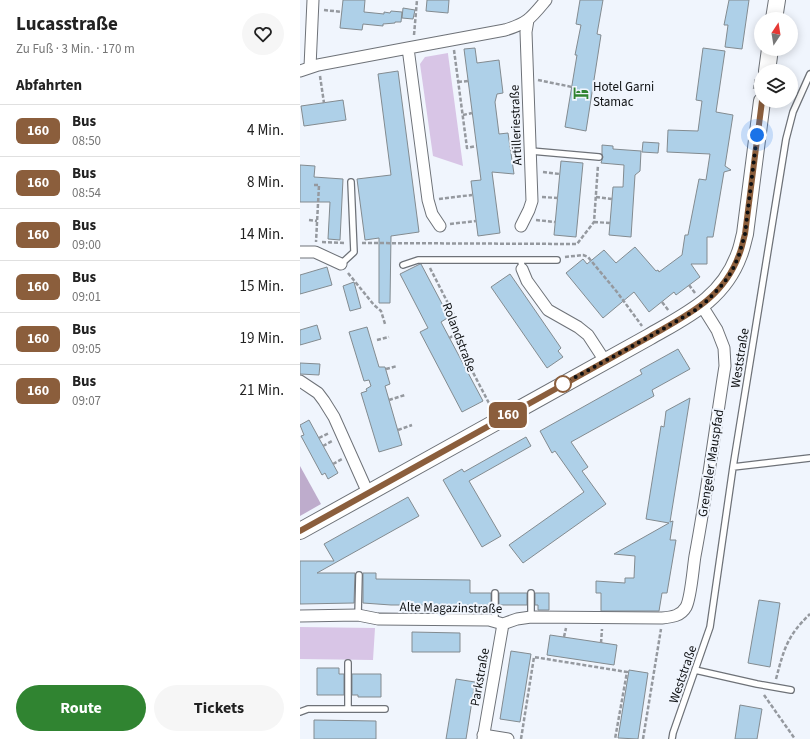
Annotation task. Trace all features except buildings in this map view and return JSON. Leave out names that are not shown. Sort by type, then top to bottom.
[{"type":"main road","points":[[775,12],[777,0]]},
{"type":"main road","points":[[300,531],[649,337],[723,284],[732,271],[739,255],[745,234],[761,108]]},
{"type":"street","points":[[312,4],[309,68],[410,47],[505,30],[518,26],[528,20],[546,0]]},
{"type":"street","name":"Artilleriestraße","points":[[523,223],[532,201],[526,32],[528,20]]},
{"type":"street","points":[[410,47],[428,200],[432,214],[440,226]]},
{"type":"street","points":[[300,252],[315,247],[341,264]]},
{"type":"street","points":[[522,264],[527,281],[548,310],[578,327],[588,335],[605,361]]},
{"type":"street","name":"Grengeler Mauspfad","points":[[667,618],[680,614],[686,607],[699,538],[725,366],[724,348],[717,330],[700,301]]},
{"type":"street","points":[[300,381],[318,393],[324,401],[334,418],[368,493]]},
{"type":"street","name":"Alte Magazinstraße","points":[[300,616],[358,616],[378,619],[499,623],[531,617],[667,618]]},
{"type":"street","name":"Parkstraße","points":[[499,623],[483,737],[508,739]]},
{"type":"lane","name":"Weststraße","points":[[672,739],[710,627],[733,467],[786,139],[793,112],[810,74]]},
{"type":"lane","points":[[530,151],[599,157]]},
{"type":"lane","points":[[341,264],[354,252],[351,182]]},
{"type":"lane","points":[[403,265],[418,260],[522,264],[557,260]]},
{"type":"lane","points":[[733,467],[810,458]]},
{"type":"lane","points":[[358,616],[359,575]]},
{"type":"lane","points":[[495,593],[499,623]]},
{"type":"lane","points":[[531,593],[531,617]]},
{"type":"lane","points":[[348,663],[348,709]]},
{"type":"lane","points":[[695,670],[791,690]]},
{"type":"lane","points":[[300,712],[308,708],[385,709]]},
{"type":"path","points":[[410,47],[417,0]]},
{"type":"path","points":[[312,4],[342,12]]},
{"type":"path","points":[[452,40],[467,148],[476,146]]},
{"type":"path","points":[[309,68],[324,103]]},
{"type":"path","points":[[528,78],[572,86]]},
{"type":"path","points":[[458,82],[468,81]]},
{"type":"path","points":[[463,115],[472,113]]},
{"type":"path","points":[[314,185],[318,185],[315,247],[353,243],[577,244],[594,222],[599,157]]},
{"type":"path","points":[[531,171],[560,174]]},
{"type":"path","points":[[428,200],[472,195]]},
{"type":"path","points":[[596,197],[612,199]]},
{"type":"path","points":[[309,220],[317,221]]},
{"type":"path","points":[[440,226],[476,221]]},
{"type":"path","points":[[523,223],[555,222]]},
{"type":"path","points":[[594,222],[610,223]]},
{"type":"path","points":[[557,260],[574,255],[583,255],[588,257],[612,286],[649,337]]},
{"type":"path","name":"Rolandstraße","points":[[429,260],[430,269],[454,315],[468,362],[494,414]]},
{"type":"path","points":[[341,264],[374,305],[381,311],[385,324]]},
{"type":"path","points":[[592,269],[596,266]]},
{"type":"path","points":[[427,275],[432,273]]},
{"type":"path","points":[[689,285],[700,301]]},
{"type":"path","points":[[608,289],[612,286]]},
{"type":"path","points":[[441,302],[446,300]]},
{"type":"path","points":[[662,302],[671,314]]},
{"type":"path","points":[[449,338],[459,333]]},
{"type":"path","points":[[377,340],[389,337]]},
{"type":"path","points":[[464,365],[468,362]]},
{"type":"path","points":[[386,369],[397,366]]},
{"type":"path","points":[[477,391],[481,388]]},
{"type":"path","points":[[389,400],[404,395]]},
{"type":"path","points":[[398,430],[412,425]]},
{"type":"path","points":[[774,687],[784,651],[791,635],[810,614]]},
{"type":"path","points":[[643,739],[650,692],[667,618]]},
{"type":"path","points":[[521,739],[534,657],[627,672],[615,739]]},
{"type":"path","points":[[757,684],[795,739]]},
{"type":"path","points":[[646,691],[650,692]]},
{"type":"path","points":[[640,724],[645,725]]},
{"type":"shaded area","points":[[448,53],[463,166],[433,156],[420,64],[425,57]]},
{"type":"shaded area","points":[[300,466],[321,504],[300,516]]},
{"type":"shaded area","points":[[300,627],[375,628],[373,660],[300,659]]},
{"type":"bus line","name":"160","points":[[300,531],[702,306],[723,284],[732,271],[739,255],[745,234],[761,108]]},
{"type":"place","name":"Hotel Garni Stamac","points":[[581,93]]},
{"type":"route","points":[[563,384],[702,306],[723,284],[732,271],[739,255],[745,234],[757,135]]}]
